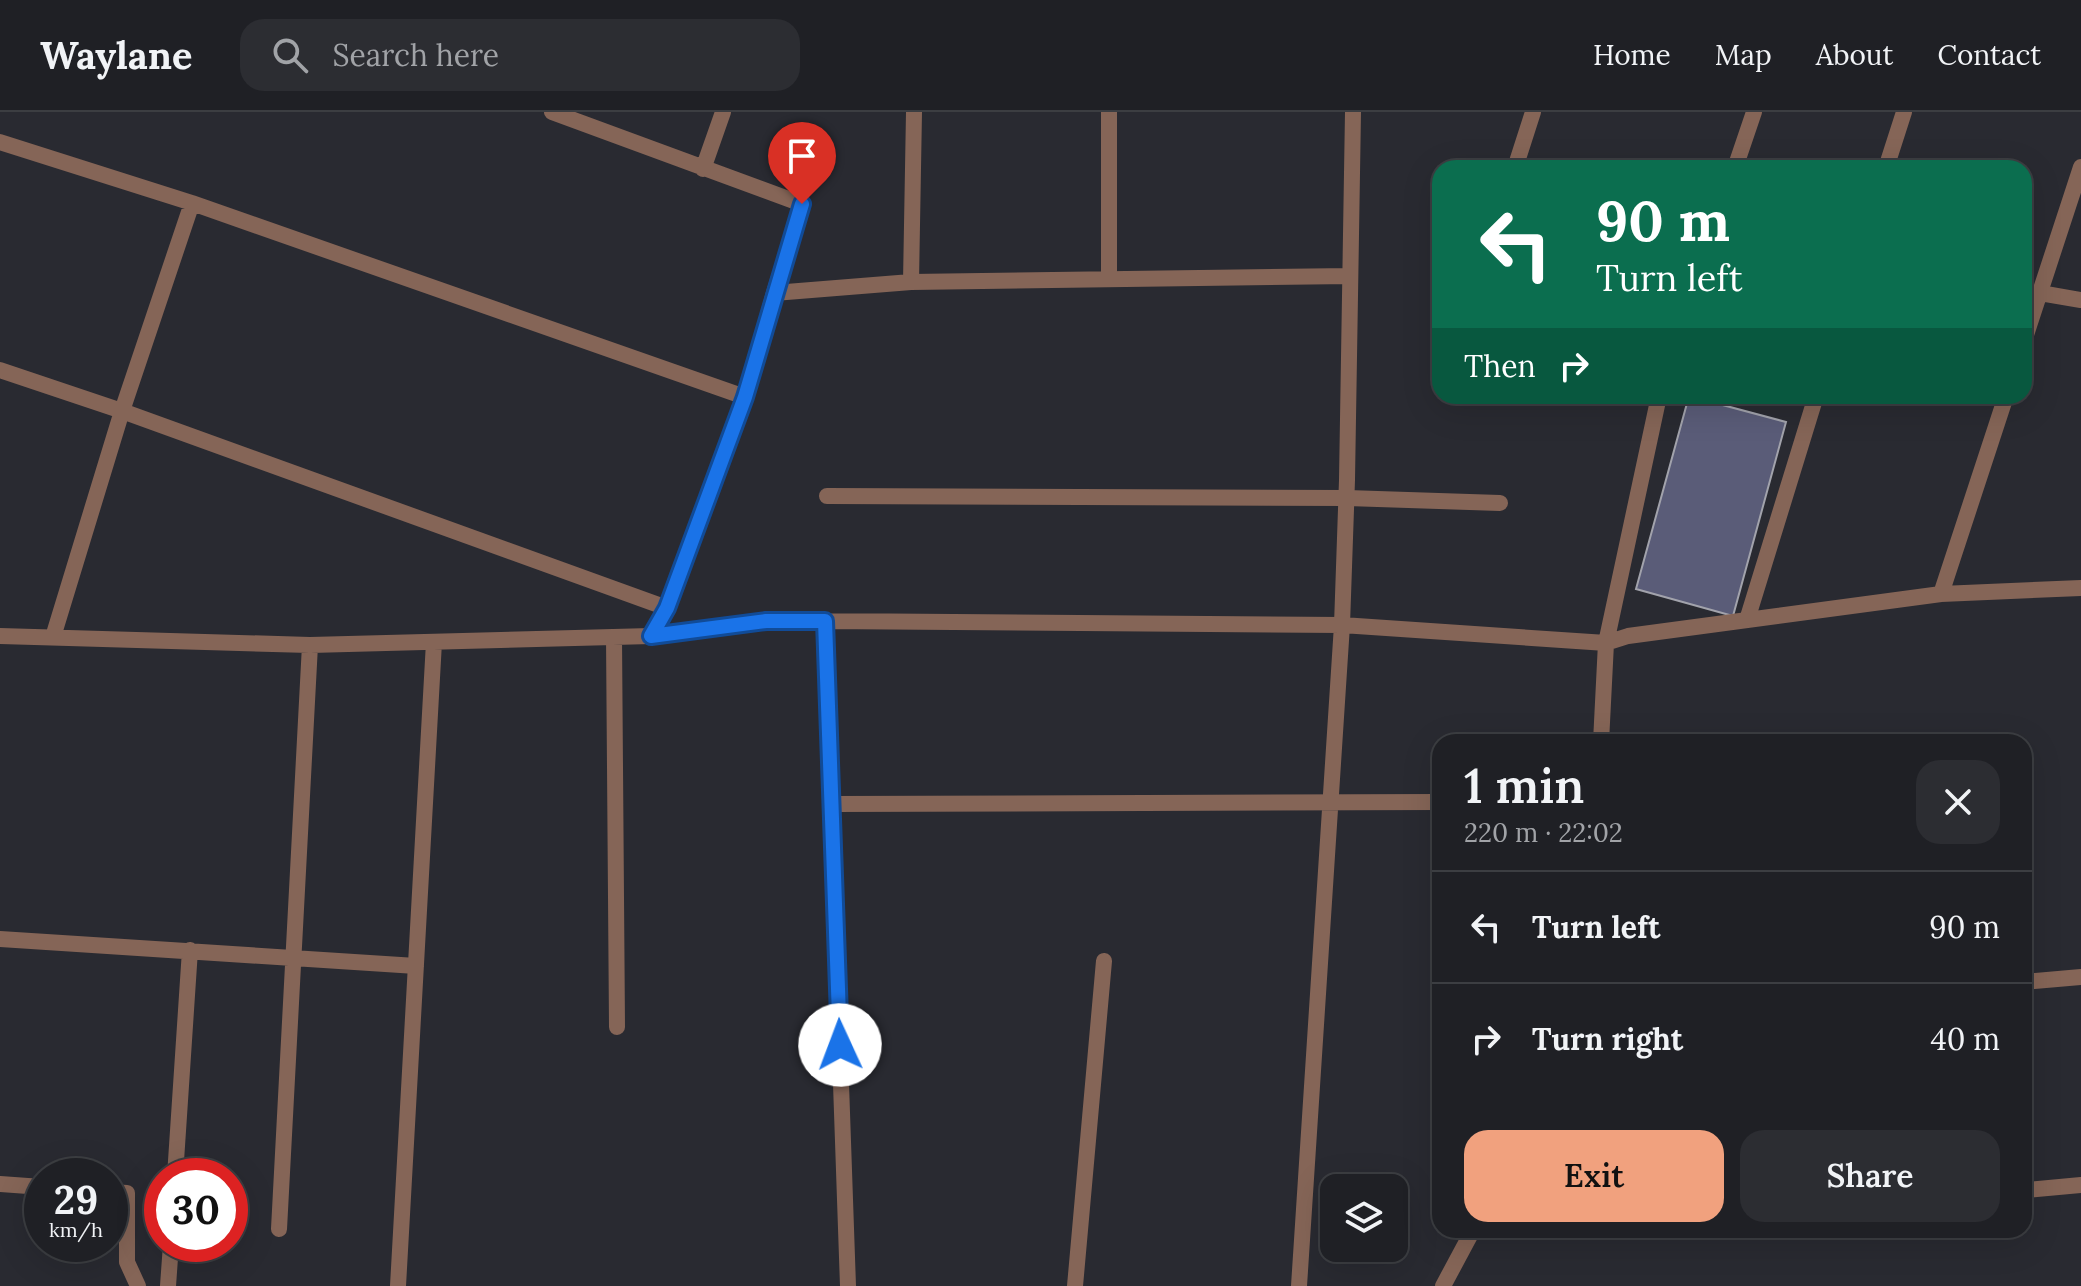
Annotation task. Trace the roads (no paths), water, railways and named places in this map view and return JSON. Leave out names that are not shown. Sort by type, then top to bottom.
[{"type":"street","points":[[552,112],[802,204],[745,397],[667,608],[651,636]]},
{"type":"street","points":[[703,169],[723,112]]},
{"type":"street","points":[[911,282],[914,112]]},
{"type":"street","points":[[1109,112],[1109,279]]},
{"type":"street","points":[[1299,1286],[1328,801],[1342,625],[1353,112]]},
{"type":"street","points":[[1518,160],[1533,112]]},
{"type":"street","points":[[1738,160],[1754,112]]},
{"type":"street","points":[[1889,160],[1904,112]]},
{"type":"street","points":[[0,142],[192,203],[745,397]]},
{"type":"street","points":[[2032,317],[2081,167]]},
{"type":"street","points":[[53,637],[122,411],[192,203]]},
{"type":"street","points":[[774,293],[911,282],[1350,276]]},
{"type":"street","points":[[2040,293],[2081,300]]},
{"type":"street","points":[[0,370],[667,608]]},
{"type":"street","points":[[1601,734],[1606,643],[1657,404]]},
{"type":"street","points":[[1747,620],[1814,404]]},
{"type":"street","points":[[1941,594],[2003,404]]},
{"type":"street","points":[[827,496],[1347,498],[1500,503]]},
{"type":"street","points":[[0,636],[310,645],[651,636],[766,621],[825,621],[1342,625],[1606,643],[1628,636],[1941,594],[2081,588]]},
{"type":"street","points":[[825,621],[848,1286]]},
{"type":"street","points":[[614,637],[617,1027]]},
{"type":"street","points":[[398,1286],[434,642]]},
{"type":"street","points":[[279,1229],[310,645]]},
{"type":"street","points":[[833,804],[1432,802]]},
{"type":"street","points":[[0,939],[416,966]]},
{"type":"street","points":[[176,1158],[190,950]]},
{"type":"street","points":[[1075,1286],[1104,961]]},
{"type":"street","points":[[2032,981],[2081,977]]},
{"type":"street","points":[[0,1184],[24,1186]]},
{"type":"street","points":[[2032,1189],[2081,1185]]},
{"type":"street","points":[[1443,1286],[1469,1238]]},
{"type":"street","points":[[127,1262],[138,1286]]},
{"type":"street","points":[[168,1286],[170,1262]]}]
